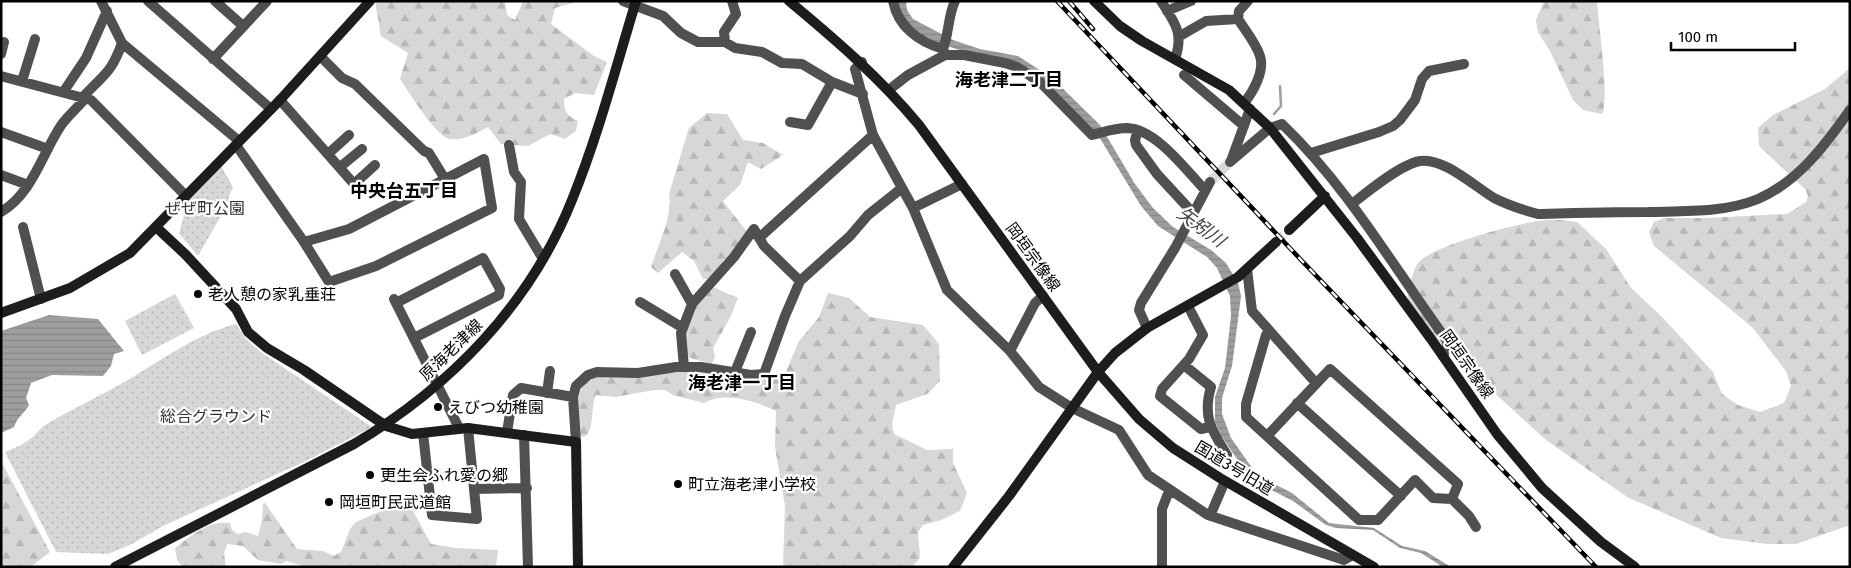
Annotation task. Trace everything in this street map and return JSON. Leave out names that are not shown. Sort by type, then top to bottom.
[{"type":"main road","points":[[1,312],[70,288],[130,253],[321,57],[370,1]]},
{"type":"main road","name":"岡垣宗像線","points":[[789,1],[862,62],[890,89],[919,125],[1098,372]]},
{"type":"main road","name":"岡垣宗像線","points":[[1094,1],[1120,26],[1142,41],[1229,90],[1270,128],[1325,196],[1443,356],[1497,434],[1542,488],[1601,542],[1635,567]]},
{"type":"main road","name":"原海老津線","points":[[115,567],[386,426],[438,385],[497,326],[543,259],[568,209],[582,173],[635,4]]},
{"type":"main road","points":[[1289,230],[1325,196]]},
{"type":"main road","points":[[156,228],[236,309],[248,332],[267,348],[304,370],[386,426],[400,432],[423,434],[463,428],[576,442],[578,567]]},
{"type":"main road","points":[[953,567],[1009,496],[1098,372],[1115,353],[1147,328],[1238,278],[1276,242]]},
{"type":"main road","name":"国道3号旧道","points":[[1098,372],[1119,397],[1173,448],[1225,481],[1374,567]]},
{"type":"street","points":[[101,1],[122,43],[237,143],[329,282],[376,266],[492,208],[484,159],[349,229],[304,242]]},
{"type":"street","points":[[148,1],[271,109]]},
{"type":"street","points":[[215,1],[243,26]]},
{"type":"street","points":[[213,59],[267,1]]},
{"type":"street","points":[[623,1],[663,16],[681,33],[698,42],[725,42],[735,48],[762,52],[782,64],[802,64],[832,82],[862,94]]},
{"type":"street","points":[[725,42],[724,32],[736,14],[732,1]]},
{"type":"street","points":[[893,1],[895,11],[906,29],[923,42],[944,52],[1017,67],[1056,96],[1092,135],[1128,128],[1138,130],[1151,136],[1161,144],[1207,186],[1204,196],[1175,248],[1140,303],[1139,310],[1147,328]]},
{"type":"street","points":[[890,89],[944,52],[949,34],[951,9],[956,1]]},
{"type":"street","points":[[1161,1],[1180,36],[1180,44],[1175,59]]},
{"type":"street","points":[[1167,11],[1191,1]]},
{"type":"street","points":[[1248,1],[1239,12],[1238,18],[1260,56],[1259,71],[1247,106],[1244,126],[1230,162],[1270,128],[1282,124],[1311,153],[1352,204],[1448,342],[1443,356]]},
{"type":"street","points":[[64,92],[86,58],[107,11]]},
{"type":"street","points":[[1180,36],[1206,21],[1238,18]]},
{"type":"street","points":[[22,81],[35,39]]},
{"type":"street","points":[[1,54],[4,42]]},
{"type":"street","points":[[1,212],[14,205],[28,186],[63,123],[83,101],[83,97],[111,70],[122,43]]},
{"type":"street","points":[[321,57],[342,78],[355,84],[424,151],[429,153],[445,180]]},
{"type":"street","points":[[862,62],[855,69],[874,135],[913,208],[947,290],[1010,351],[1039,387],[1072,408],[1120,430],[1148,475],[1210,516],[1344,560],[1353,555]]},
{"type":"street","points":[[1311,153],[1393,126],[1415,100],[1422,79],[1429,72],[1464,64]]},
{"type":"street","points":[[1,76],[91,100],[186,196]]},
{"type":"street","points":[[1184,76],[1220,104],[1244,126]]},
{"type":"street","points":[[790,122],[808,125],[832,82]]},
{"type":"street","points":[[1220,104],[1229,90]]},
{"type":"street","points":[[280,100],[329,153],[354,184],[375,166]]},
{"type":"street","points":[[1352,204],[1376,184],[1418,161],[1428,160],[1442,164],[1495,198],[1518,209],[1538,214],[1706,211],[1743,204],[1759,198],[1789,180],[1826,144],[1850,110]]},
{"type":"street","points":[[1138,130],[1135,140],[1136,145],[1157,174],[1193,213]]},
{"type":"street","points":[[1,132],[48,149]]},
{"type":"street","points":[[329,153],[349,135]]},
{"type":"street","points":[[759,238],[874,135]]},
{"type":"street","points":[[510,145],[514,172],[520,182],[519,219],[543,259]]},
{"type":"street","points":[[340,167],[362,149]]},
{"type":"street","points":[[1,175],[28,186]]},
{"type":"street","points":[[913,208],[962,184]]},
{"type":"street","points":[[576,442],[573,397],[576,386],[588,375],[597,372],[638,373],[684,367],[702,367],[751,375],[764,374],[800,281],[850,236],[868,214],[902,188]]},
{"type":"street","points":[[23,227],[41,298]]},
{"type":"street","points":[[684,367],[682,333],[692,304],[734,257],[754,229],[764,246],[800,281]]},
{"type":"street","points":[[414,338],[499,294],[500,289],[483,258],[395,301],[438,385],[463,428],[474,489],[477,519],[432,515],[423,434]]},
{"type":"street","points":[[1247,270],[1252,311],[1315,382]]},
{"type":"street","points":[[675,274],[692,304]]},
{"type":"street","points":[[1010,351],[1035,303],[1043,296]]},
{"type":"street","points":[[640,302],[683,328]]},
{"type":"street","points":[[1188,306],[1203,335],[1184,365],[1162,389],[1160,396],[1201,429],[1210,427]]},
{"type":"street","points":[[1270,331],[1266,335],[1246,404],[1246,417],[1359,520],[1378,520],[1415,480],[1432,498],[1452,499],[1469,516],[1476,527]]},
{"type":"street","points":[[735,372],[751,332]]},
{"type":"street","points":[[1184,365],[1211,387],[1208,397],[1210,427],[1227,455]]},
{"type":"street","points":[[1267,436],[1315,382],[1330,369],[1458,484],[1452,499]]},
{"type":"street","points":[[547,393],[550,371]]},
{"type":"street","points":[[507,432],[513,395],[520,388],[573,397]]},
{"type":"street","points":[[1297,402],[1401,496]]},
{"type":"street","points":[[524,435],[528,567]]},
{"type":"street","points":[[1210,516],[1225,481]]},
{"type":"street","points":[[474,489],[527,488]]},
{"type":"street","points":[[1162,567],[1162,510],[1169,490]]},
{"type":"street","points":[[569,567],[578,567]]},
{"type":"green space","points":[[375,1],[505,1],[507,15],[515,20],[523,1],[572,1],[573,3],[555,8],[551,24],[594,56],[607,62],[594,95],[575,93],[564,99],[567,113],[578,121],[576,131],[565,139],[550,134],[528,146],[501,144],[488,127],[465,138],[450,139],[430,123],[400,79],[408,53],[381,36]]},
{"type":"green space","points":[[1544,1],[1597,1],[1605,94],[1602,114],[1583,110],[1573,100],[1550,51],[1538,32],[1536,20]]},
{"type":"green space","points":[[1850,68],[1850,525],[1796,544],[1767,544],[1721,538],[1627,497],[1546,440],[1408,314],[1408,295],[1411,280],[1416,266],[1428,255],[1479,235],[1518,225],[1550,220],[1577,222],[1606,249],[1631,288],[1662,317],[1713,372],[1722,394],[1738,405],[1760,412],[1784,403],[1791,386],[1786,371],[1752,327],[1654,246],[1649,232],[1654,222],[1664,218],[1787,214],[1806,202],[1808,196],[1805,189],[1759,146],[1758,128],[1773,115],[1825,89]]},
{"type":"green space","points":[[707,113],[727,114],[743,140],[763,143],[783,155],[761,169],[748,162],[740,185],[723,201],[747,232],[732,257],[723,260],[722,268],[712,279],[703,279],[694,261],[682,252],[658,273],[651,267],[667,221],[670,203],[669,194],[689,128]]},
{"type":"green space","name":"ぜぜ町公園","points":[[220,164],[233,187],[223,212],[198,256],[179,233],[189,198]]},
{"type":"green space","points":[[713,287],[738,298],[730,318],[713,348],[715,356],[712,364],[690,358],[686,353],[684,333],[698,300]]},
{"type":"green space","points":[[828,293],[849,298],[870,317],[923,325],[939,344],[940,381],[927,394],[896,405],[892,424],[894,434],[927,450],[953,449],[953,463],[967,493],[960,511],[941,520],[923,525],[918,532],[920,558],[912,567],[783,567],[785,506],[775,447],[776,411],[768,407],[750,401],[730,398],[712,399],[704,403],[673,395],[665,390],[654,390],[615,397],[596,395],[591,427],[586,436],[580,437],[579,396],[586,383],[593,377],[678,370],[705,371],[752,380],[772,378],[785,374],[799,341],[819,317]]},
{"type":"green space","points":[[175,294],[194,328],[142,355],[125,321]]},
{"type":"green space","name":"総合グラウンド","points":[[236,324],[246,339],[262,353],[372,427],[306,461],[165,525],[130,545],[108,554],[56,552],[5,452],[16,448],[34,436],[42,427],[132,378],[189,343],[204,335]]},
{"type":"green space","points":[[1,461],[50,552],[32,566],[1,567]]},
{"type":"green space","points":[[402,502],[412,509],[431,544],[456,548],[498,550],[496,567],[306,567],[287,561],[280,564],[258,560],[243,546],[227,544],[224,553],[226,567],[183,567],[177,560],[175,548],[208,526],[223,522],[230,523],[232,530],[238,534],[245,532],[258,536],[263,504],[265,503],[297,549],[323,551],[334,556],[341,552],[350,529],[356,522]]},
{"type":"shaded area","points":[[897,1],[906,1],[907,10],[913,19],[953,40],[980,49],[1018,56],[1052,78],[1100,125],[1135,184],[1153,208],[1173,227],[1211,250],[1226,263],[1238,283],[1241,296],[1232,366],[1222,398],[1222,414],[1231,438],[1257,475],[1292,493],[1329,523],[1374,528],[1402,546],[1425,551],[1451,567],[1443,567],[1421,553],[1400,548],[1373,530],[1336,528],[1326,525],[1293,501],[1262,485],[1247,474],[1221,435],[1215,422],[1215,397],[1225,368],[1231,316],[1230,296],[1217,268],[1207,257],[1158,226],[1141,206],[1101,140],[1051,86],[1025,67],[961,51],[927,38],[906,22]]},
{"type":"shaded area","points":[[49,315],[98,319],[124,351],[114,354],[111,366],[103,376],[52,375],[31,383],[26,398],[29,405],[14,427],[1,433],[1,331]]},
{"type":"waterway","points":[[1274,114],[1281,106],[1280,86]]},
{"type":"tunnel","points":[[1210,182],[1230,162]]},
{"type":"tunnel","points":[[1276,242],[1289,230]]},
{"type":"railway","points":[[1057,1],[1303,262],[1596,567]]},
{"type":"railway","points":[[1069,1],[1093,29]]},
{"type":"place","name":"老人憩の家乳垂荘","points":[[198,294]]},
{"type":"place","name":"えびつ幼稚園","points":[[438,407]]},
{"type":"place","name":"更生会ふれ愛の郷","points":[[370,475]]},
{"type":"place","name":"町立海老津小学校","points":[[678,484]]},
{"type":"place","name":"岡垣町民武道館","points":[[329,502]]},
{"type":"district","name":"海老津二丁目","points":[[1009,80]]},
{"type":"district","name":"中央台五丁目","points":[[404,191]]},
{"type":"district","name":"海老津一丁目","points":[[742,383]]},
{"type":"water label","name":"矢矧川","points":[[1201,227]]}]
